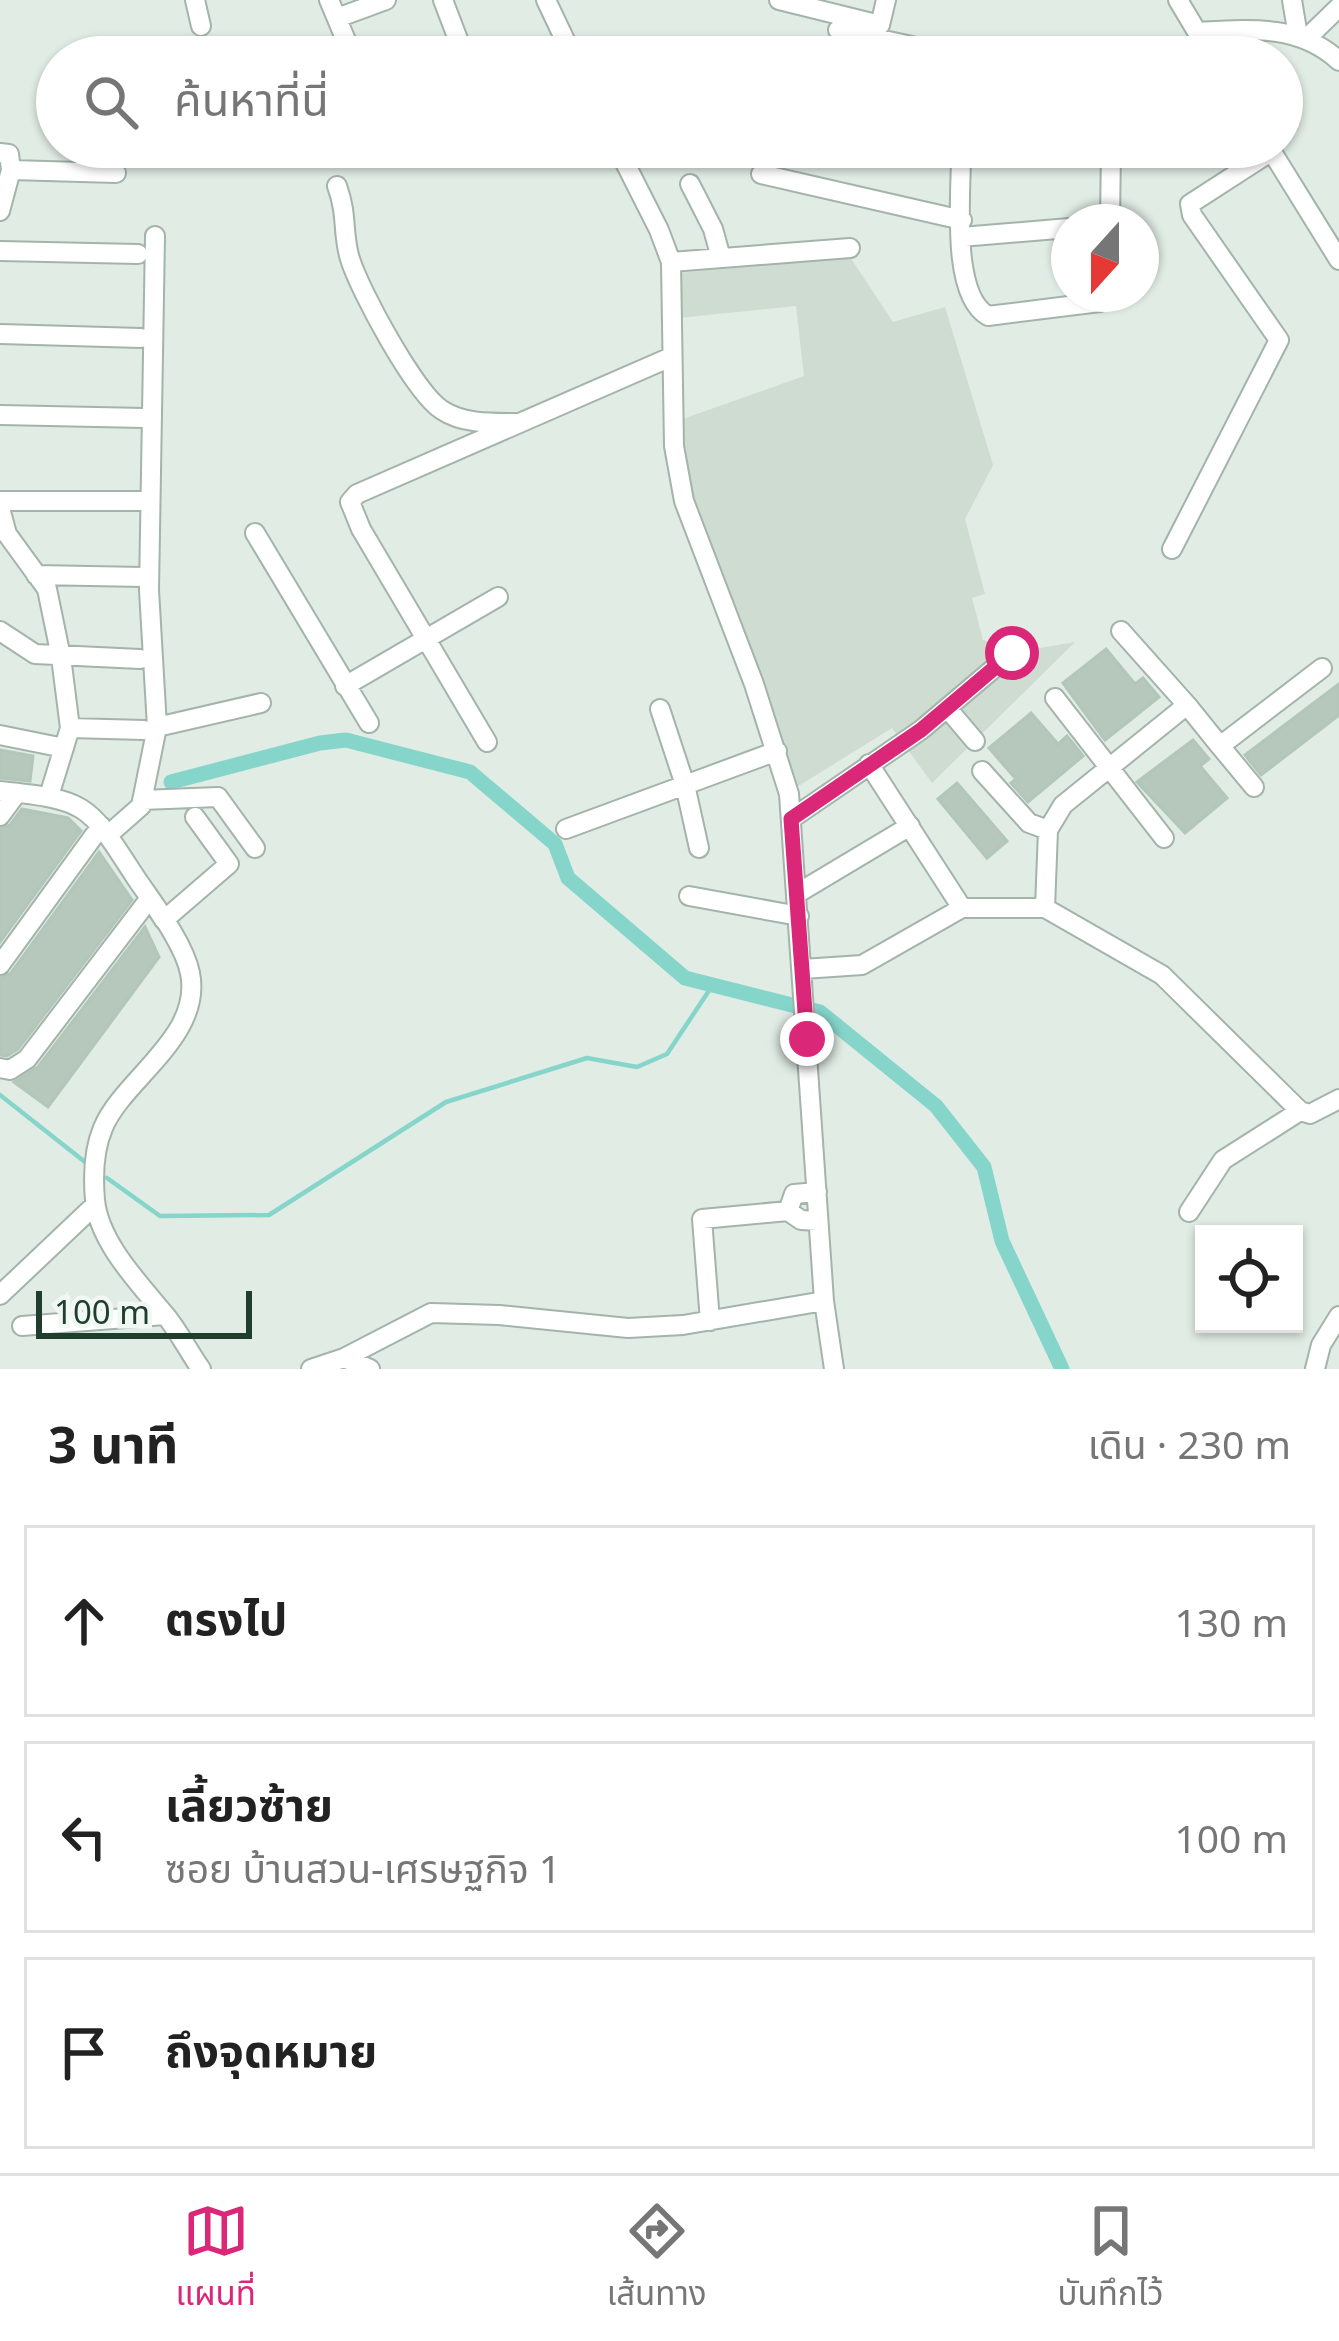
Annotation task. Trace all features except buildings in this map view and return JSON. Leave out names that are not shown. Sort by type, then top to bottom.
[{"type":"street","points":[[195,0],[201,26]]},
{"type":"street","points":[[333,9],[386,0]]},
{"type":"street","points":[[443,0],[457,36]]},
{"type":"street","points":[[546,0],[563,36]]},
{"type":"street","points":[[779,0],[880,25],[886,0]]},
{"type":"street","points":[[1178,0],[1199,36]]},
{"type":"street","points":[[1292,0],[1301,36]]},
{"type":"street","points":[[1303,37],[1339,7]]},
{"type":"street","points":[[1198,32],[1248,29],[1290,36]]},
{"type":"street","points":[[838,30],[866,36]]},
{"type":"street","points":[[1303,38],[1339,61]]},
{"type":"street","points":[[0,211],[5,162],[36,165]]},
{"type":"street","points":[[72,168],[116,172]]},
{"type":"street","points":[[628,168],[671,262],[674,446],[684,501],[777,751],[791,819],[824,1301],[834,1369]]},
{"type":"street","points":[[962,168],[961,262],[972,300],[988,316],[1051,308]]},
{"type":"street","points":[[1110,204],[1111,168]]},
{"type":"street","points":[[1172,549],[1280,340],[1192,214],[1190,204],[1242,168]]},
{"type":"street","points":[[1284,168],[1333,236],[1339,260]]},
{"type":"street","points":[[761,174],[962,229],[1051,228]]},
{"type":"street","points":[[690,184],[721,258]]},
{"type":"street","points":[[337,186],[356,277],[430,400],[461,418],[520,423]]},
{"type":"street","points":[[0,965],[105,831],[141,806],[150,728],[155,236]]},
{"type":"street","points":[[671,262],[850,248]]},
{"type":"street","points":[[0,251],[138,254]]},
{"type":"street","points":[[0,334],[141,338]]},
{"type":"street","points":[[487,742],[350,502],[357,494],[671,357]]},
{"type":"street","points":[[0,416],[145,418]]},
{"type":"street","points":[[50,796],[68,738],[53,610],[46,589],[7,534],[0,505],[145,502]]},
{"type":"street","points":[[255,533],[370,723]]},
{"type":"street","points":[[0,544],[23,557]]},
{"type":"street","points":[[37,575],[143,577]]},
{"type":"street","points":[[345,686],[498,597]]},
{"type":"street","points":[[0,631],[35,654],[140,659]]},
{"type":"street","points":[[1121,632],[1254,788]]},
{"type":"street","points":[[791,819],[947,708],[1012,653]]},
{"type":"street","points":[[1220,746],[1322,668]]},
{"type":"street","points":[[1055,698],[1164,838]]},
{"type":"street","points":[[0,735],[68,738],[150,728],[261,704]]},
{"type":"street","points":[[1045,908],[1048,830],[1063,806],[1186,705]]},
{"type":"street","points":[[947,708],[975,741]]},
{"type":"street","points":[[660,709],[699,848]]},
{"type":"street","points":[[566,829],[777,751]]},
{"type":"street","points":[[869,764],[962,908]]},
{"type":"street","points":[[982,771],[1029,823],[1048,830]]},
{"type":"street","points":[[0,816],[9,792],[80,804],[105,831],[150,898],[190,972],[190,1005],[158,1060],[104,1124],[96,1153],[95,1205],[119,1258],[202,1369]]},
{"type":"street","points":[[142,800],[218,796],[255,848]]},
{"type":"street","points":[[164,920],[229,864],[195,817]]},
{"type":"street","points":[[798,892],[910,826]]},
{"type":"street","points":[[689,896],[799,916]]},
{"type":"street","points":[[0,1068],[10,1070],[27,1059],[150,898]]},
{"type":"street","points":[[802,969],[862,964],[962,908],[1045,908],[1162,975],[1300,1111],[1310,1114],[1339,1100]]},
{"type":"street","points":[[1189,1212],[1223,1160],[1300,1111]]},
{"type":"street","points":[[788,1211],[794,1194],[817,1192]]},
{"type":"street","points":[[0,1295],[95,1205]]},
{"type":"street","points":[[710,1321],[702,1219],[788,1211],[801,1220],[818,1221]]},
{"type":"street","points":[[310,1369],[344,1358],[431,1313],[628,1328],[710,1321],[824,1301]]},
{"type":"street","points":[[22,1326],[165,1315]]},
{"type":"street","points":[[1315,1369],[1321,1345],[1339,1316]]},
{"type":"street","points":[[186,1348],[191,1369]]},
{"type":"street","points":[[344,1358],[370,1369]]},
{"type":"shaded area","points":[[850,257],[893,322],[945,307],[993,465],[965,519],[985,594],[972,598],[983,640],[1023,651],[1075,642],[932,783],[892,728],[792,790],[690,503],[680,420],[804,376],[796,306],[678,318],[678,273]]},
{"type":"waterway","points":[[171,782],[346,740],[470,772],[555,844],[568,878],[685,978],[820,1012],[936,1106],[984,1167],[1002,1241],[1062,1369]]},
{"type":"waterway","points":[[107,1178],[160,1216],[269,1215],[446,1102],[587,1058],[637,1067],[667,1054],[712,986]]},
{"type":"waterway","points":[[0,1095],[85,1162]]},
{"type":"route","points":[[807,1039],[791,819],[921,730],[1012,653]]}]
